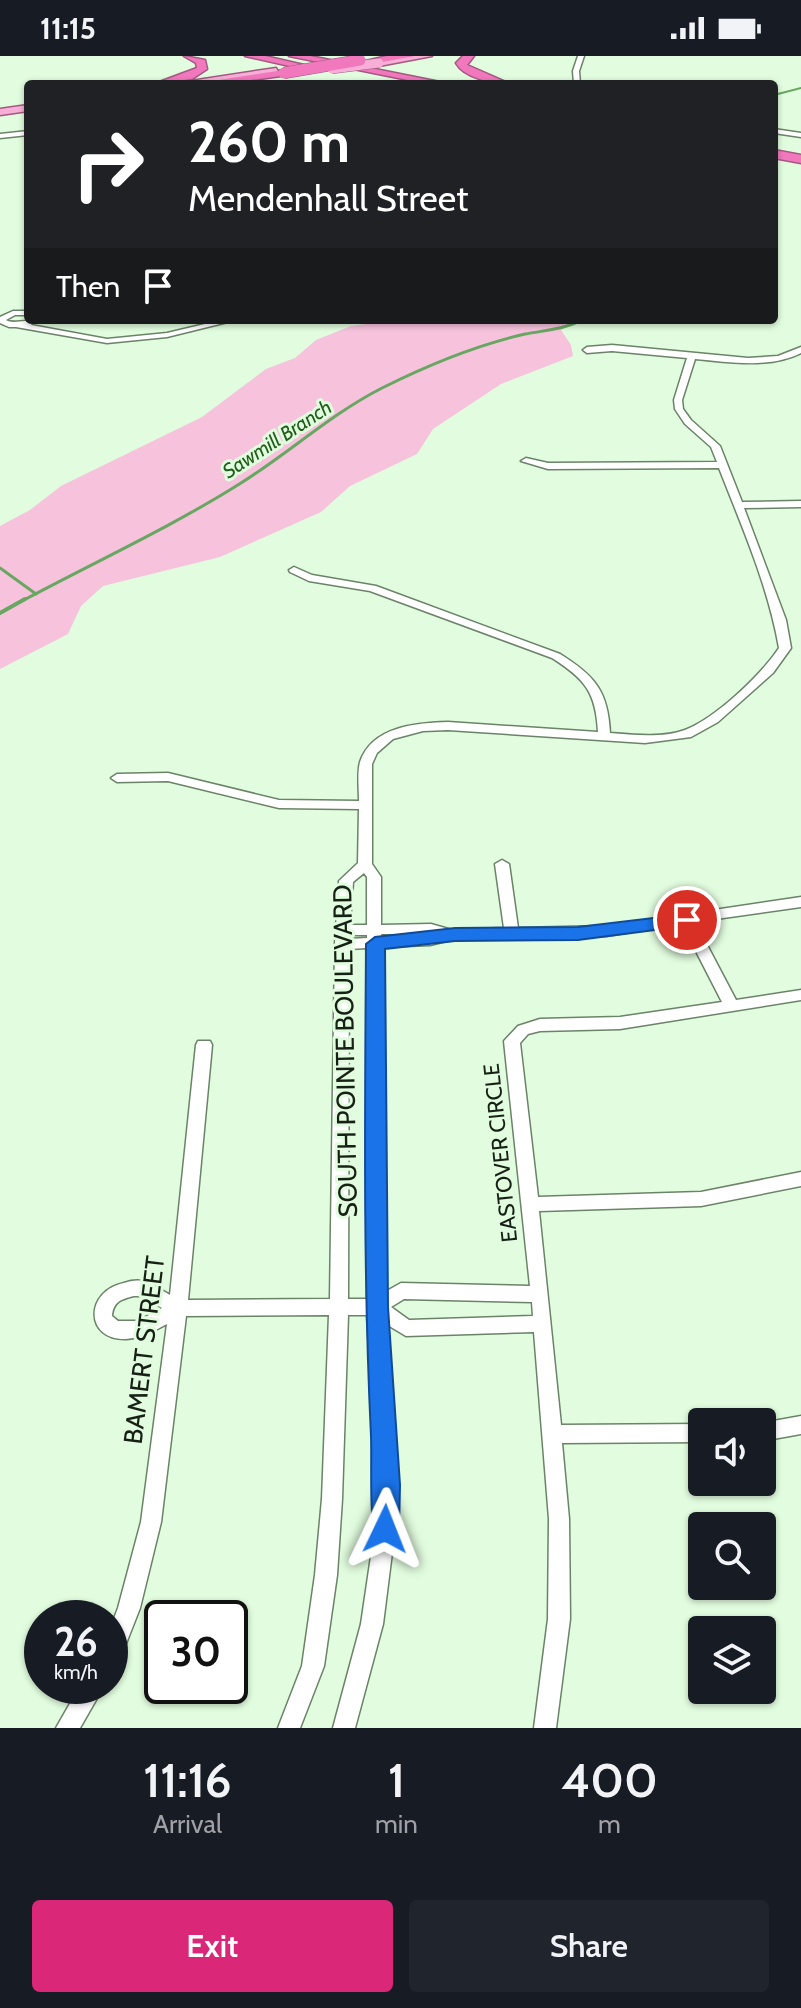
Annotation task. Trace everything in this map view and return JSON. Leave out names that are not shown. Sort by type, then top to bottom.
[{"type":"highway","points":[[176,80],[202,69],[201,62],[189,56]]},
{"type":"highway","points":[[250,56],[367,64]]},
{"type":"highway","points":[[315,56],[367,64],[429,80]]},
{"type":"highway","points":[[333,69],[410,56]]},
{"type":"highway","points":[[469,56],[461,63],[463,67],[495,80]]},
{"type":"highway","points":[[298,61],[381,80]]},
{"type":"highway","points":[[229,80],[367,64]]},
{"type":"highway","points":[[256,80],[283,73]]},
{"type":"highway","points":[[778,145],[801,149]]},
{"type":"highway","points":[[778,155],[801,159]]},
{"type":"main road","points":[[367,64],[391,56]]},
{"type":"main road","points":[[367,64],[428,56]]},
{"type":"main road","points":[[214,80],[333,69]]},
{"type":"main road","points":[[240,80],[283,73]]},
{"type":"main road","points":[[0,109],[24,106]]},
{"type":"street","points":[[577,80],[581,56]]},
{"type":"street","points":[[778,132],[801,135]]},
{"type":"street","points":[[0,136],[24,133]]},
{"type":"street","points":[[24,313],[13,313],[6,322],[90,340],[126,341],[212,324]]},
{"type":"street","points":[[43,324],[60,333]]},
{"type":"street","points":[[587,350],[612,348],[765,359],[794,355],[801,350]]},
{"type":"street","points":[[365,864],[366,764],[370,752],[381,741],[407,729],[448,726],[665,738],[702,727],[769,671],[785,648],[780,620],[763,568],[723,465],[712,441],[688,422],[679,409],[678,400],[692,356]]},
{"type":"street","points":[[526,461],[548,466],[723,465]]},
{"type":"street","points":[[738,505],[801,504]]},
{"type":"street","points":[[294,570],[309,578],[372,588],[556,656],[578,669],[593,683],[600,697],[604,736]]},
{"type":"street","points":[[785,648],[801,652]]},
{"type":"street","points":[[117,778],[168,777],[279,804],[365,805]]},
{"type":"street","name":"SOUTH POINTE BOULEVARD","points":[[289,1728],[313,1666],[326,1575],[339,1306],[342,937],[346,881],[365,864],[374,877],[376,1307],[387,1485],[385,1529],[372,1624],[344,1728]]},
{"type":"street","points":[[502,864],[512,934]]},
{"type":"street","points":[[342,937],[578,934],[801,902]]},
{"type":"street","points":[[687,920],[732,1007]]},
{"type":"street","name":"EASTOVER CIRCLE","points":[[545,1728],[554,1672],[561,1568],[543,1324],[512,1041],[523,1030],[540,1025],[620,1023],[801,995]]},
{"type":"street","name":"BAMERT STREET","points":[[128,1611],[151,1522],[178,1308],[204,1045]]},
{"type":"street","points":[[530,1204],[701,1199],[801,1179]]},
{"type":"street","points":[[376,1307],[401,1291],[540,1294]]},
{"type":"street","points":[[178,1308],[376,1307],[406,1328],[543,1324]]},
{"type":"street","points":[[776,1429],[801,1425]]},
{"type":"street","points":[[552,1434],[688,1433]]},
{"type":"street","points":[[67,1728],[82,1704]]},
{"type":"shaded area","points":[[574,324],[561,330],[571,345],[573,356],[501,384],[433,429],[417,454],[350,486],[321,512],[220,557],[103,586],[81,606],[68,634],[0,669],[0,526],[30,510],[61,486],[202,417],[266,369],[295,358],[316,340],[351,326]]},
{"type":"waterway","name":"Sawmill Branch","points":[[778,94],[801,88]]},
{"type":"waterway","name":"Sawmill Branch","points":[[36,594],[215,499],[382,388],[470,350],[572,324]]},
{"type":"waterway","points":[[0,568],[36,594]]},
{"type":"waterway","name":"Sawmill Branch","points":[[22,601],[36,594]]},
{"type":"waterway","name":"Sawmill Branch","points":[[0,613],[25,599]]},
{"type":"route","points":[[385,1529],[387,1485],[376,1307],[375,944],[430,940],[455,934],[578,934],[687,920]]}]
